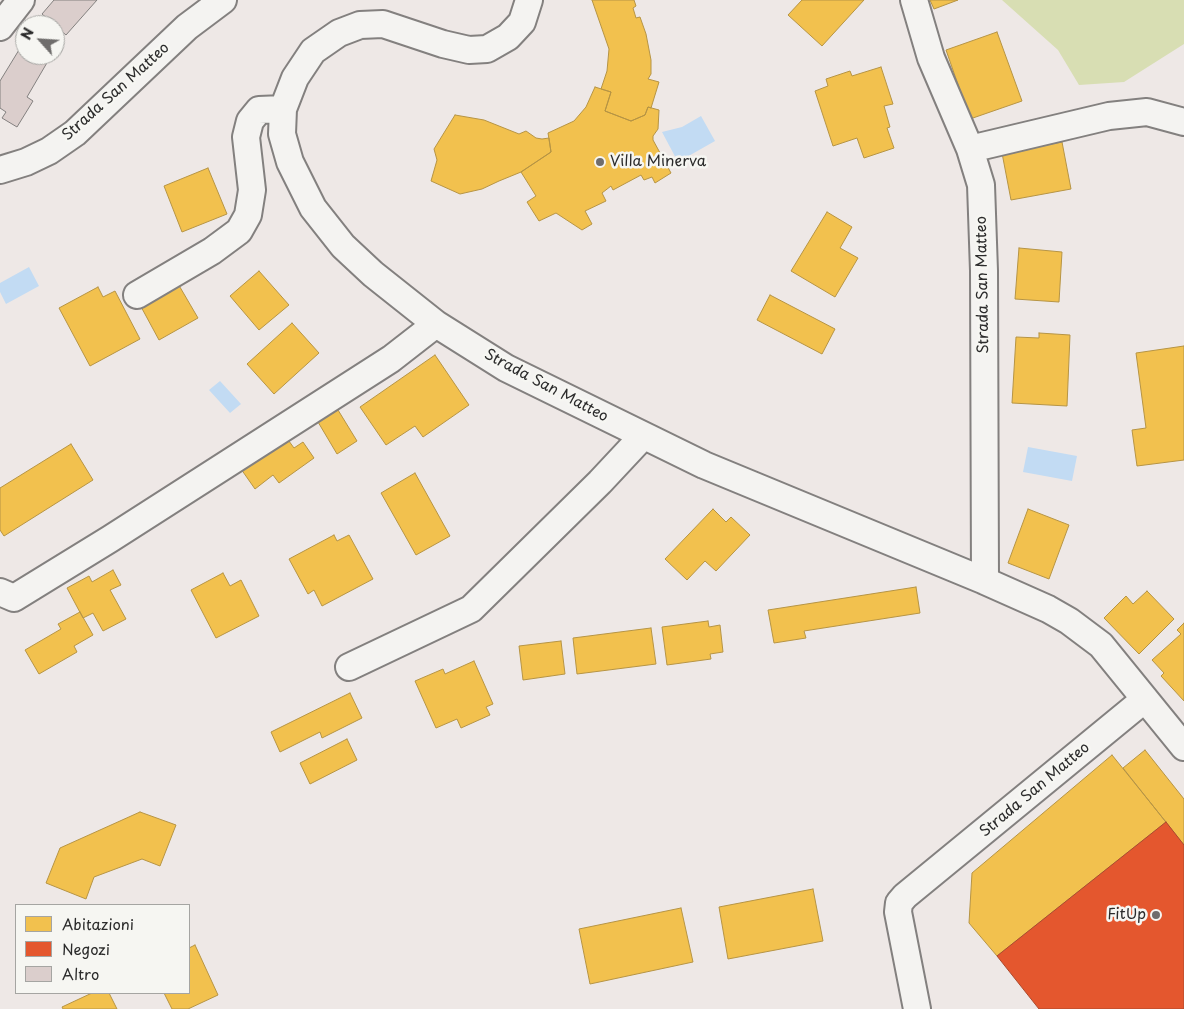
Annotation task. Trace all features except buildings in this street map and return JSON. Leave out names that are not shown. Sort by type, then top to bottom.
[{"type":"street","points":[[0,27],[21,0]]},
{"type":"street","name":"Strada San Matteo","points":[[0,170],[26,162],[49,151],[75,133],[187,27],[223,0]]},
{"type":"street","name":"Strada San Matteo","points":[[529,0],[522,22],[508,37],[487,49],[469,50],[460,48],[383,24],[360,25],[339,33],[313,51],[295,78],[283,109],[282,134],[290,162],[313,208],[343,246],[373,274],[436,324],[506,368],[704,465],[985,581],[1048,609],[1069,621],[1101,645],[1184,746]]},
{"type":"street","name":"Strada San Matteo","points":[[914,0],[931,58],[970,149],[981,185],[984,270],[985,581]]},
{"type":"street","points":[[138,295],[212,251],[238,231],[248,215],[252,190],[246,137],[250,122],[259,110],[283,109]]},
{"type":"street","points":[[970,149],[1109,116],[1147,112],[1184,122]]},
{"type":"street","points":[[0,592],[14,598],[102,544],[390,358],[436,324]]},
{"type":"street","points":[[349,667],[471,609],[600,482],[643,436]]},
{"type":"street","name":"Strada San Matteo","points":[[917,1009],[898,912],[899,903],[905,896],[1145,699]]},
{"type":"green space","points":[[1002,0],[1184,0],[1184,44],[1124,82],[1079,85],[1058,50]]},
{"type":"water","points":[[701,116],[715,141],[678,162],[662,132],[682,127]]},
{"type":"water","points":[[29,267],[39,286],[6,304],[0,292],[0,283]]},
{"type":"water","points":[[220,381],[241,404],[230,413],[209,390]]},
{"type":"water","points":[[1028,447],[1077,456],[1072,481],[1023,472]]},
{"type":"place","name":"Villa Minerva","points":[[600,162]]},
{"type":"place","name":"FitUp","points":[[1156,915]]}]
